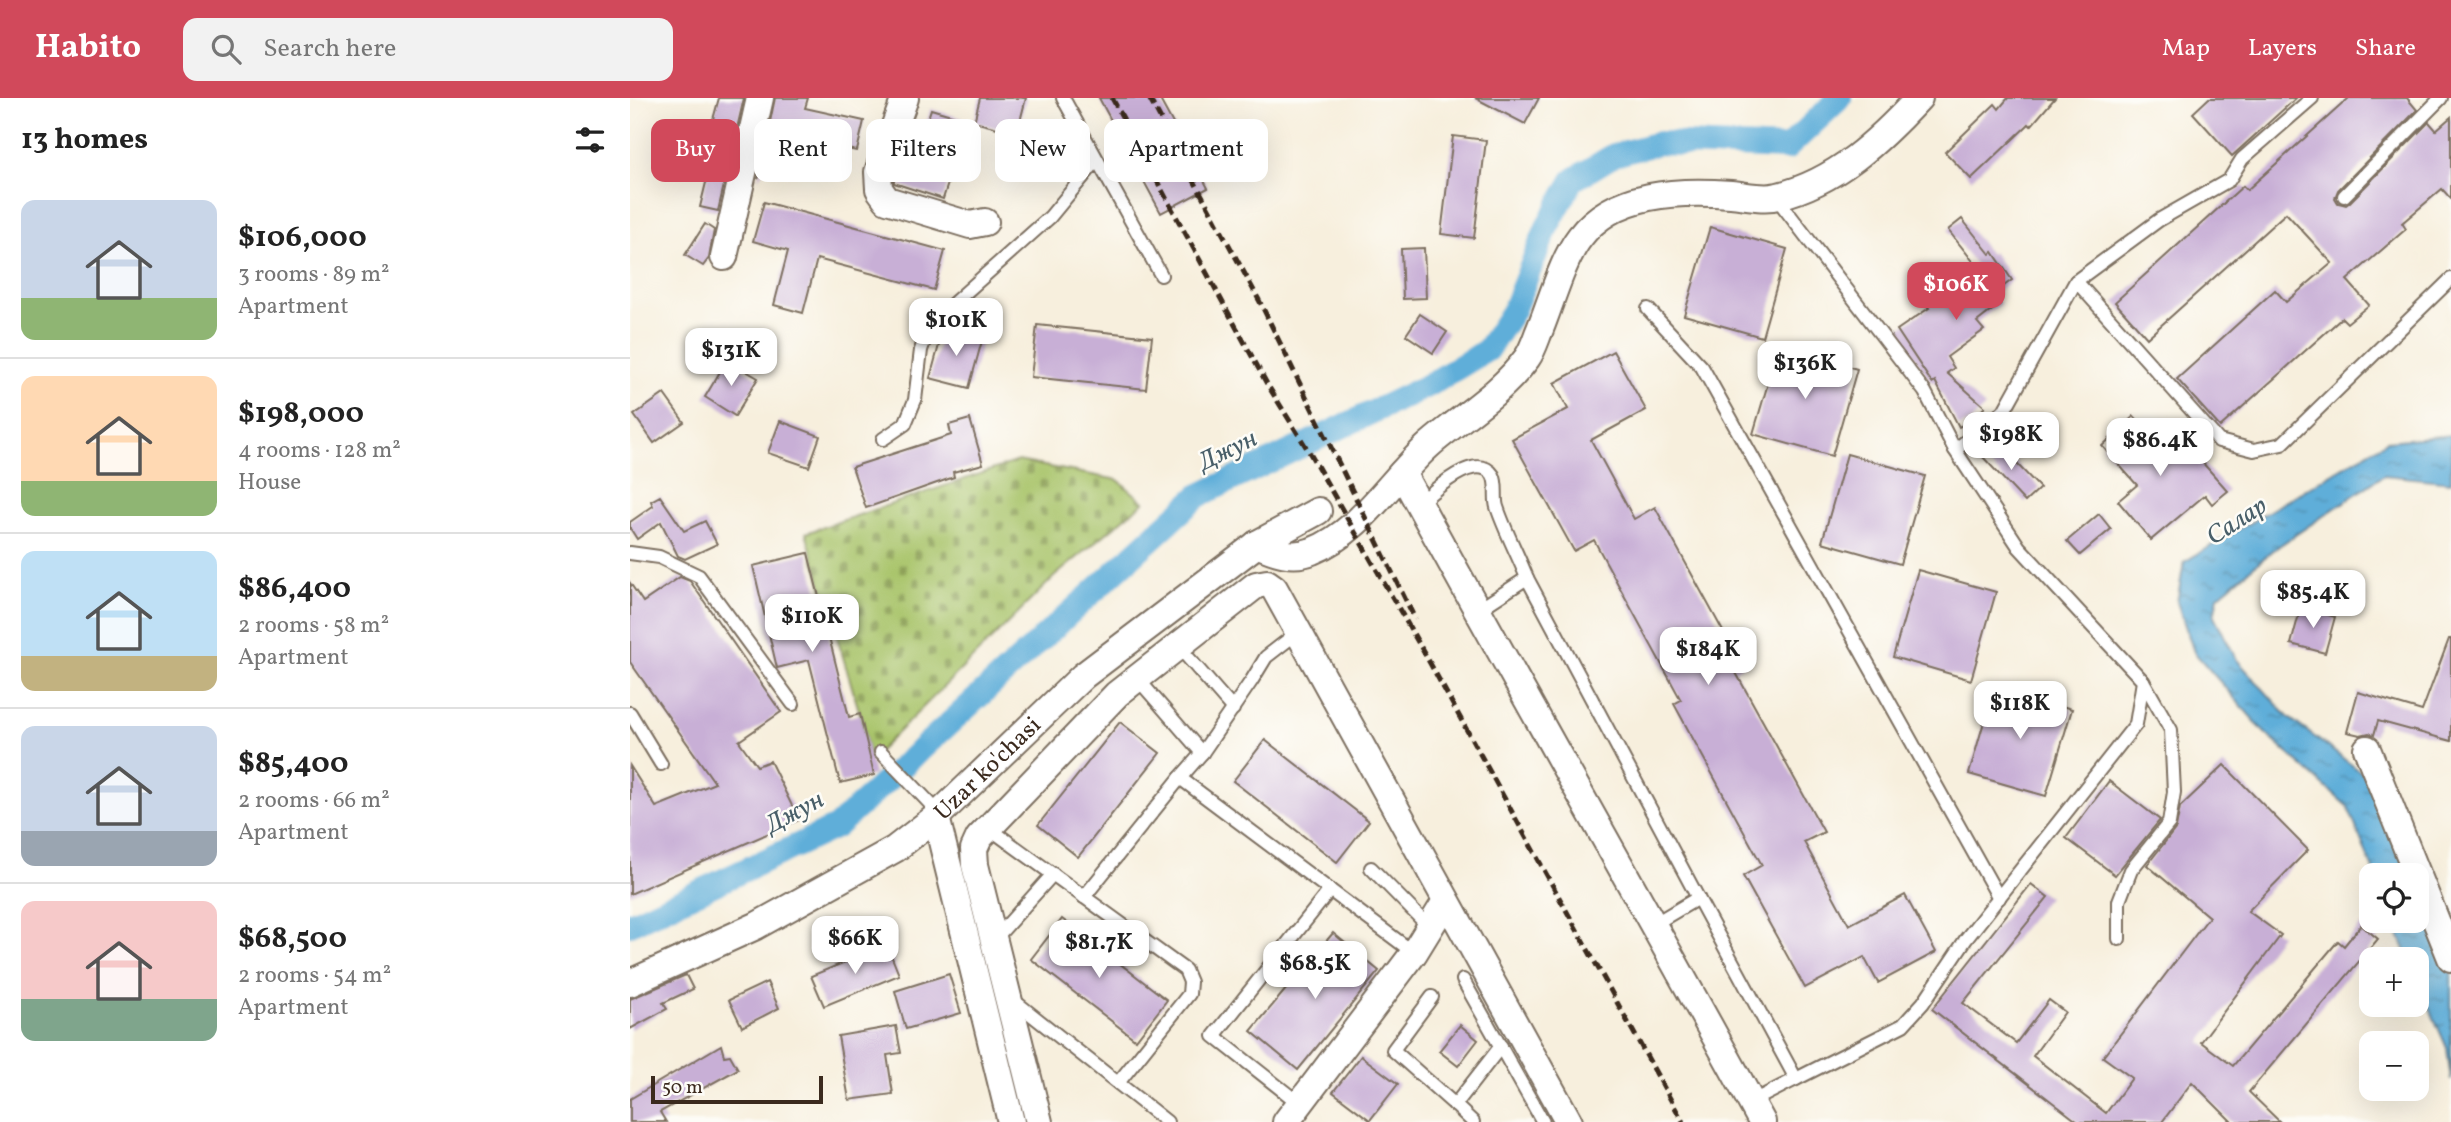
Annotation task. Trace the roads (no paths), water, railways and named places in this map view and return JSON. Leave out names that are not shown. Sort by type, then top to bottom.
[{"type":"street","points":[[724,257],[760,98]]},
{"type":"street","points":[[905,98],[878,172],[879,189],[887,200],[970,225],[985,222]]},
{"type":"street","points":[[1261,546],[1283,555],[1310,552],[1341,536],[1429,445],[1501,388],[1529,356],[1567,259],[1578,238],[1595,220],[1622,206],[1664,195],[1696,192],[1776,197],[1832,175],[1864,152],[1919,98]]},
{"type":"street","points":[[1402,473],[1757,1112]]},
{"type":"street","name":"Uzar ko'chasi","points":[[630,983],[756,926],[895,849],[934,810],[1083,676],[1261,546],[1318,511]]},
{"type":"street","points":[[1261,546],[1267,583]]},
{"type":"street","points":[[1039,1122],[975,864],[974,849],[979,838],[1117,694],[1256,584],[1267,583],[1274,588],[1569,1122]]},
{"type":"street","points":[[2367,749],[2451,958]]},
{"type":"street","points":[[934,810],[1011,1122]]},
{"type":"street","points":[[1293,1113],[1414,953],[1446,901]]},
{"type":"lane","points":[[1063,98],[1161,275]]},
{"type":"lane","points":[[1955,450],[2004,411],[2076,281],[2159,220],[2229,180],[2242,159],[2312,98]]},
{"type":"lane","points":[[2344,196],[2441,98]]},
{"type":"lane","points":[[883,439],[905,424],[915,400],[921,350],[936,319],[1050,217],[1097,160]]},
{"type":"lane","points":[[1776,197],[1925,392],[1955,450],[2019,547],[2143,681],[2171,730],[2174,792],[2169,823],[2131,870],[2119,901],[2119,939]]},
{"type":"lane","points":[[2076,281],[2219,441],[2254,450],[2281,444],[2451,279]]},
{"type":"lane","points":[[1648,309],[1702,367],[1999,898]]},
{"type":"lane","points":[[1419,504],[1447,478],[1465,470],[1483,469],[1492,473],[1495,480],[1496,505],[1527,578],[1796,1079]]},
{"type":"lane","points":[[630,553],[659,557],[699,576],[793,704]]},
{"type":"lane","points":[[1478,610],[1527,578]]},
{"type":"lane","points":[[1084,897],[1202,753],[1266,657],[1297,633]]},
{"type":"lane","points":[[1178,646],[1233,709]]},
{"type":"lane","points":[[1137,678],[1202,753]]},
{"type":"lane","points":[[1757,1112],[1796,1079],[1903,1025],[1923,1003],[1966,940],[2136,724],[2143,681]]},
{"type":"lane","points":[[630,713],[661,764]]},
{"type":"lane","points":[[881,752],[934,810]]},
{"type":"lane","points":[[1180,778],[1414,953]]},
{"type":"lane","points":[[989,828],[1185,970],[1190,982],[1189,993],[1118,1083]]},
{"type":"lane","points":[[1371,868],[1430,928]]},
{"type":"lane","points":[[994,941],[1053,874]]},
{"type":"lane","points":[[1293,1113],[1214,1036],[1330,890]]},
{"type":"lane","points":[[1654,924],[1698,898]]},
{"type":"lane","points":[[1463,980],[1543,1122]]},
{"type":"lane","points":[[1007,995],[1167,1122]]},
{"type":"lane","points":[[1432,997],[1393,1050],[1473,1122]]},
{"type":"lane","points":[[1455,1105],[1501,1046]]},
{"type":"water","name":"Салар","points":[[2451,435],[2451,482],[2384,475],[2276,548],[2218,596],[2214,616],[2237,660],[2288,717],[2369,778],[2409,863],[2370,863],[2348,807],[2265,733],[2194,652],[2177,602],[2184,562],[2387,441]]},
{"type":"water","points":[[2429,912],[2451,973],[2451,1081],[2447,1048],[2429,1007],[2429,947],[2404,947],[2398,933],[2429,933]]},
{"type":"waterway","name":"Джун","points":[[630,924],[836,827],[1198,496],[1431,384],[1487,350],[1513,311],[1547,227],[1573,180],[1614,155],[1659,143],[1787,148],[1840,98]]},
{"type":"railway","points":[[1112,98],[1267,384],[1426,656],[1683,1122]]},
{"type":"railway","points":[[1149,98],[1259,300],[1415,619]]}]
